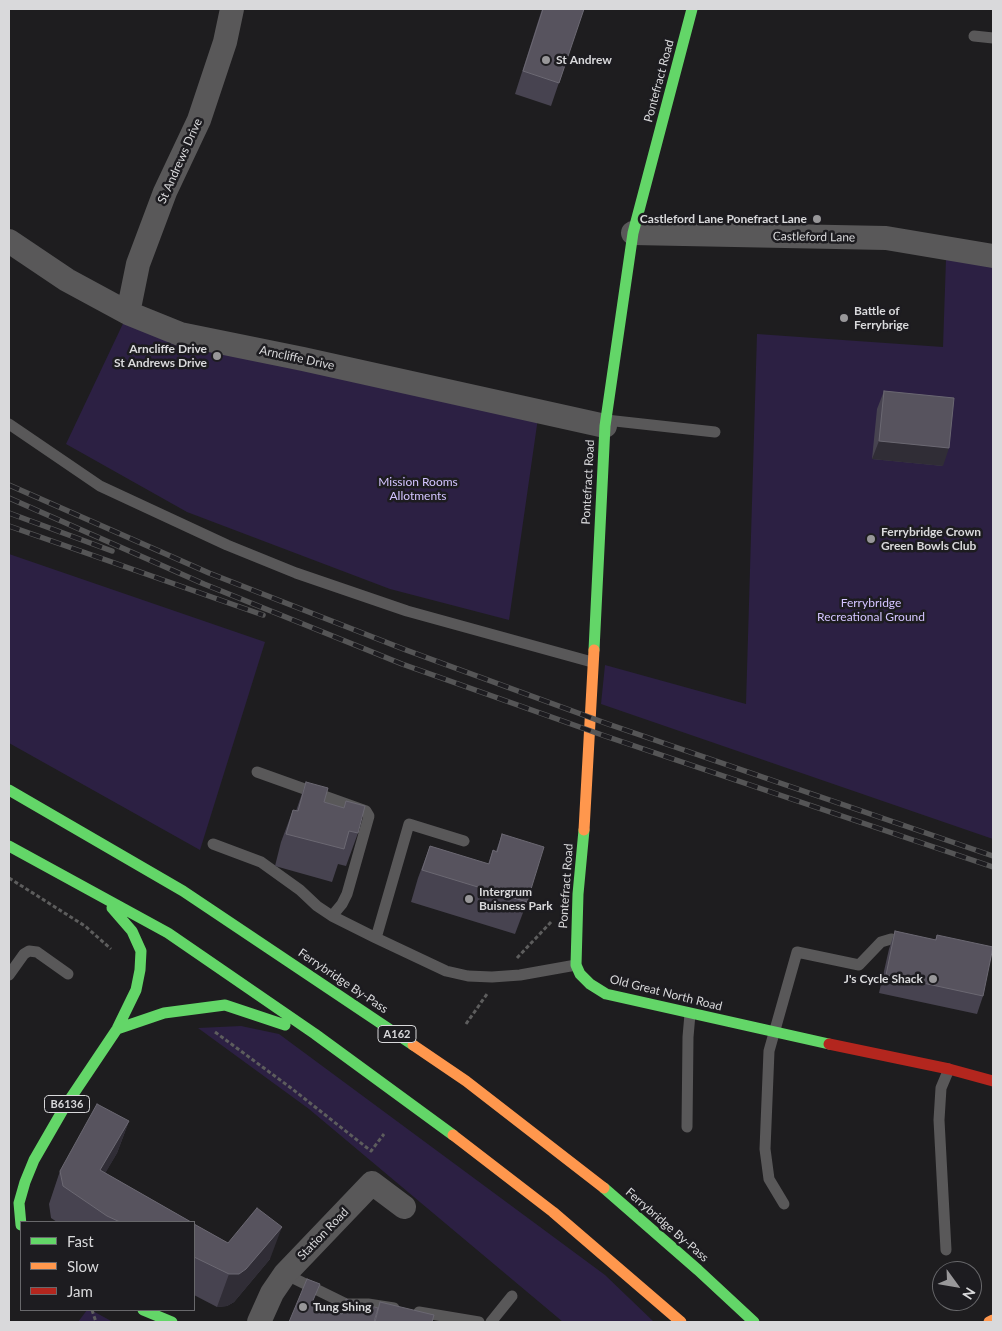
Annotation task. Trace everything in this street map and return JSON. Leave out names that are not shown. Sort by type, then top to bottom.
[{"type":"main road","name":"Pontefract Road","points":[[576,965],[578,894],[585,821],[605,423],[633,233],[692,9]]},
{"type":"main road","name":"Ferrybridge By-Pass","points":[[9,790],[184,891],[466,1081],[586,1173],[698,1270],[754,1322]]},
{"type":"main road","points":[[9,846],[168,933],[315,1034],[436,1122],[552,1212],[681,1322]]},
{"type":"main road","points":[[103,898],[132,931],[140,951],[140,970],[136,990],[117,1029]]},
{"type":"main road","name":"Old Great North Road","points":[[576,965],[580,974],[590,984],[606,994],[690,1014],[949,1068],[993,1081]]},
{"type":"main road","points":[[117,1029],[164,1013],[225,1005],[315,1034]]},
{"type":"main road","name":"B6136","points":[[17,1224],[19,1203],[17,1184],[34,1160],[64,1108],[117,1029]]},
{"type":"main road","points":[[133,1311],[139,1322]]},
{"type":"main road","points":[[145,1311],[172,1322]]},
{"type":"main road","points":[[989,1322],[993,1320]]},
{"type":"street","name":"St Andrews Drive","points":[[128,313],[138,264],[166,192],[199,120],[225,42],[232,9]]},
{"type":"street","name":"Castleford Lane","points":[[633,233],[886,238],[993,256]]},
{"type":"street","name":"Arncliffe Drive","points":[[9,241],[67,280],[128,313],[180,334],[605,423]]},
{"type":"street","name":"Station Road","points":[[260,1322],[272,1293],[285,1274],[372,1183],[404,1207]]},
{"type":"lane","points":[[974,36],[993,38]]},
{"type":"lane","points":[[605,423],[715,432]]},
{"type":"lane","points":[[9,424],[100,486],[227,545],[278,566],[407,611],[592,662]]},
{"type":"lane","points":[[257,772],[366,812],[369,816],[347,894],[342,904],[332,916]]},
{"type":"lane","points":[[376,938],[409,824],[464,841]]},
{"type":"lane","points":[[213,844],[261,862],[332,916],[446,971],[468,976],[492,977],[520,975],[576,965]]},
{"type":"lane","points":[[784,1204],[769,1179],[765,1149],[769,1051],[797,952],[860,965],[881,942],[891,939],[919,945]]},
{"type":"lane","points":[[9,974],[24,954],[29,951],[37,952],[68,974]]},
{"type":"lane","points":[[687,1127],[690,1014]]},
{"type":"lane","points":[[946,1250],[939,1120],[940,1088],[949,1068]]},
{"type":"lane","points":[[285,1274],[346,1304],[368,1304],[479,1322]]},
{"type":"lane","points":[[491,1322],[512,1296]]},
{"type":"path","points":[[9,878],[85,926],[116,953],[140,970]]},
{"type":"path","points":[[185,1010],[291,1088],[371,1151],[384,1134]]},
{"type":"green space","name":"Ferrybridge Recreational Ground","points":[[946,259],[993,267],[993,839],[601,704],[605,665],[746,704],[757,334],[943,347]]},
{"type":"green space","name":"Mission Rooms Allotments","points":[[128,313],[539,411],[509,620],[390,589],[187,512],[66,444]]},
{"type":"green space","points":[[9,554],[265,642],[200,850],[9,743]]},
{"type":"green space","points":[[241,1026],[279,1034],[605,1275],[654,1322],[563,1322],[309,1109],[198,1028]]},
{"type":"green space","points":[[86,1311],[93,1311],[113,1322],[78,1322]]},
{"type":"building","name":"St Andrew","points":[[543,9],[584,9],[559,83],[523,71]]},
{"type":"building","points":[[884,391],[954,398],[949,448],[879,441]]},
{"type":"building","points":[[306,782],[328,788],[324,802],[344,808],[346,801],[365,806],[358,833],[349,831],[344,849],[286,834],[293,810],[298,811]]},
{"type":"building","points":[[502,834],[544,847],[527,902],[422,870],[430,846],[489,864],[493,850],[497,852]]},
{"type":"building","points":[[895,931],[936,940],[937,935],[993,947],[983,996],[886,975]]},
{"type":"building","points":[[97,1104],[129,1121],[100,1170],[189,1221],[118,1221],[107,1216],[63,1186],[60,1171]]},
{"type":"building","points":[[257,1208],[282,1227],[246,1269],[239,1274],[229,1274],[195,1257],[195,1225],[228,1243]]},
{"type":"building","points":[[307,1279],[320,1284],[311,1305],[314,1307],[342,1314],[346,1299],[378,1308],[374,1322],[289,1322]]},
{"type":"building","points":[[380,1302],[434,1315],[432,1322],[375,1322]]},
{"type":"railway","points":[[9,485],[209,573],[406,650],[608,724],[993,856]]},
{"type":"railway","points":[[9,498],[204,584],[402,664],[605,736],[993,867]]},
{"type":"railway","points":[[9,513],[112,551]]},
{"type":"railway","points":[[9,526],[263,615]]},
{"type":"traffic: fast","points":[[594,650],[605,426],[633,233],[692,9]]},
{"type":"traffic: fast","points":[[9,790],[183,891],[413,1045]]},
{"type":"traffic: fast","points":[[584,830],[578,894],[576,965],[580,974],[590,984],[606,994],[829,1044]]},
{"type":"traffic: fast","points":[[9,846],[168,933],[315,1034],[453,1135]]},
{"type":"traffic: fast","points":[[25,1182],[34,1160],[64,1108],[117,1029],[136,990],[141,951],[132,931],[112,908]]},
{"type":"traffic: fast","points":[[117,1029],[164,1013],[225,1005],[285,1025]]},
{"type":"traffic: fast","points":[[21,1221],[19,1203],[25,1182]]},
{"type":"traffic: fast","points":[[604,1188],[754,1322]]},
{"type":"traffic: fast","points":[[145,1311],[172,1322]]},
{"type":"traffic: slow","points":[[584,830],[594,650]]},
{"type":"traffic: slow","points":[[413,1045],[466,1081],[604,1188]]},
{"type":"traffic: slow","points":[[453,1135],[553,1212],[681,1322]]},
{"type":"traffic: slow","points":[[989,1322],[993,1320]]},
{"type":"traffic: jam","points":[[829,1044],[949,1069],[993,1081]]},
{"type":"place","name":"St Andrew","points":[[546,60]]},
{"type":"place","name":"Castleford Lane Ponefract Lane","points":[[817,219]]},
{"type":"place","name":"Battle of Ferrybrige","points":[[844,318]]},
{"type":"place","name":"Arncliffe Drive St Andrews Drive","points":[[217,356]]},
{"type":"place","name":"Ferrybridge Crown Green Bowls Club","points":[[871,539]]},
{"type":"place","name":"Intergrum Buisness Park","points":[[469,899]]},
{"type":"place","name":"J's Cycle Shack","points":[[933,979]]},
{"type":"place","name":"Tung Shing","points":[[303,1307]]}]
